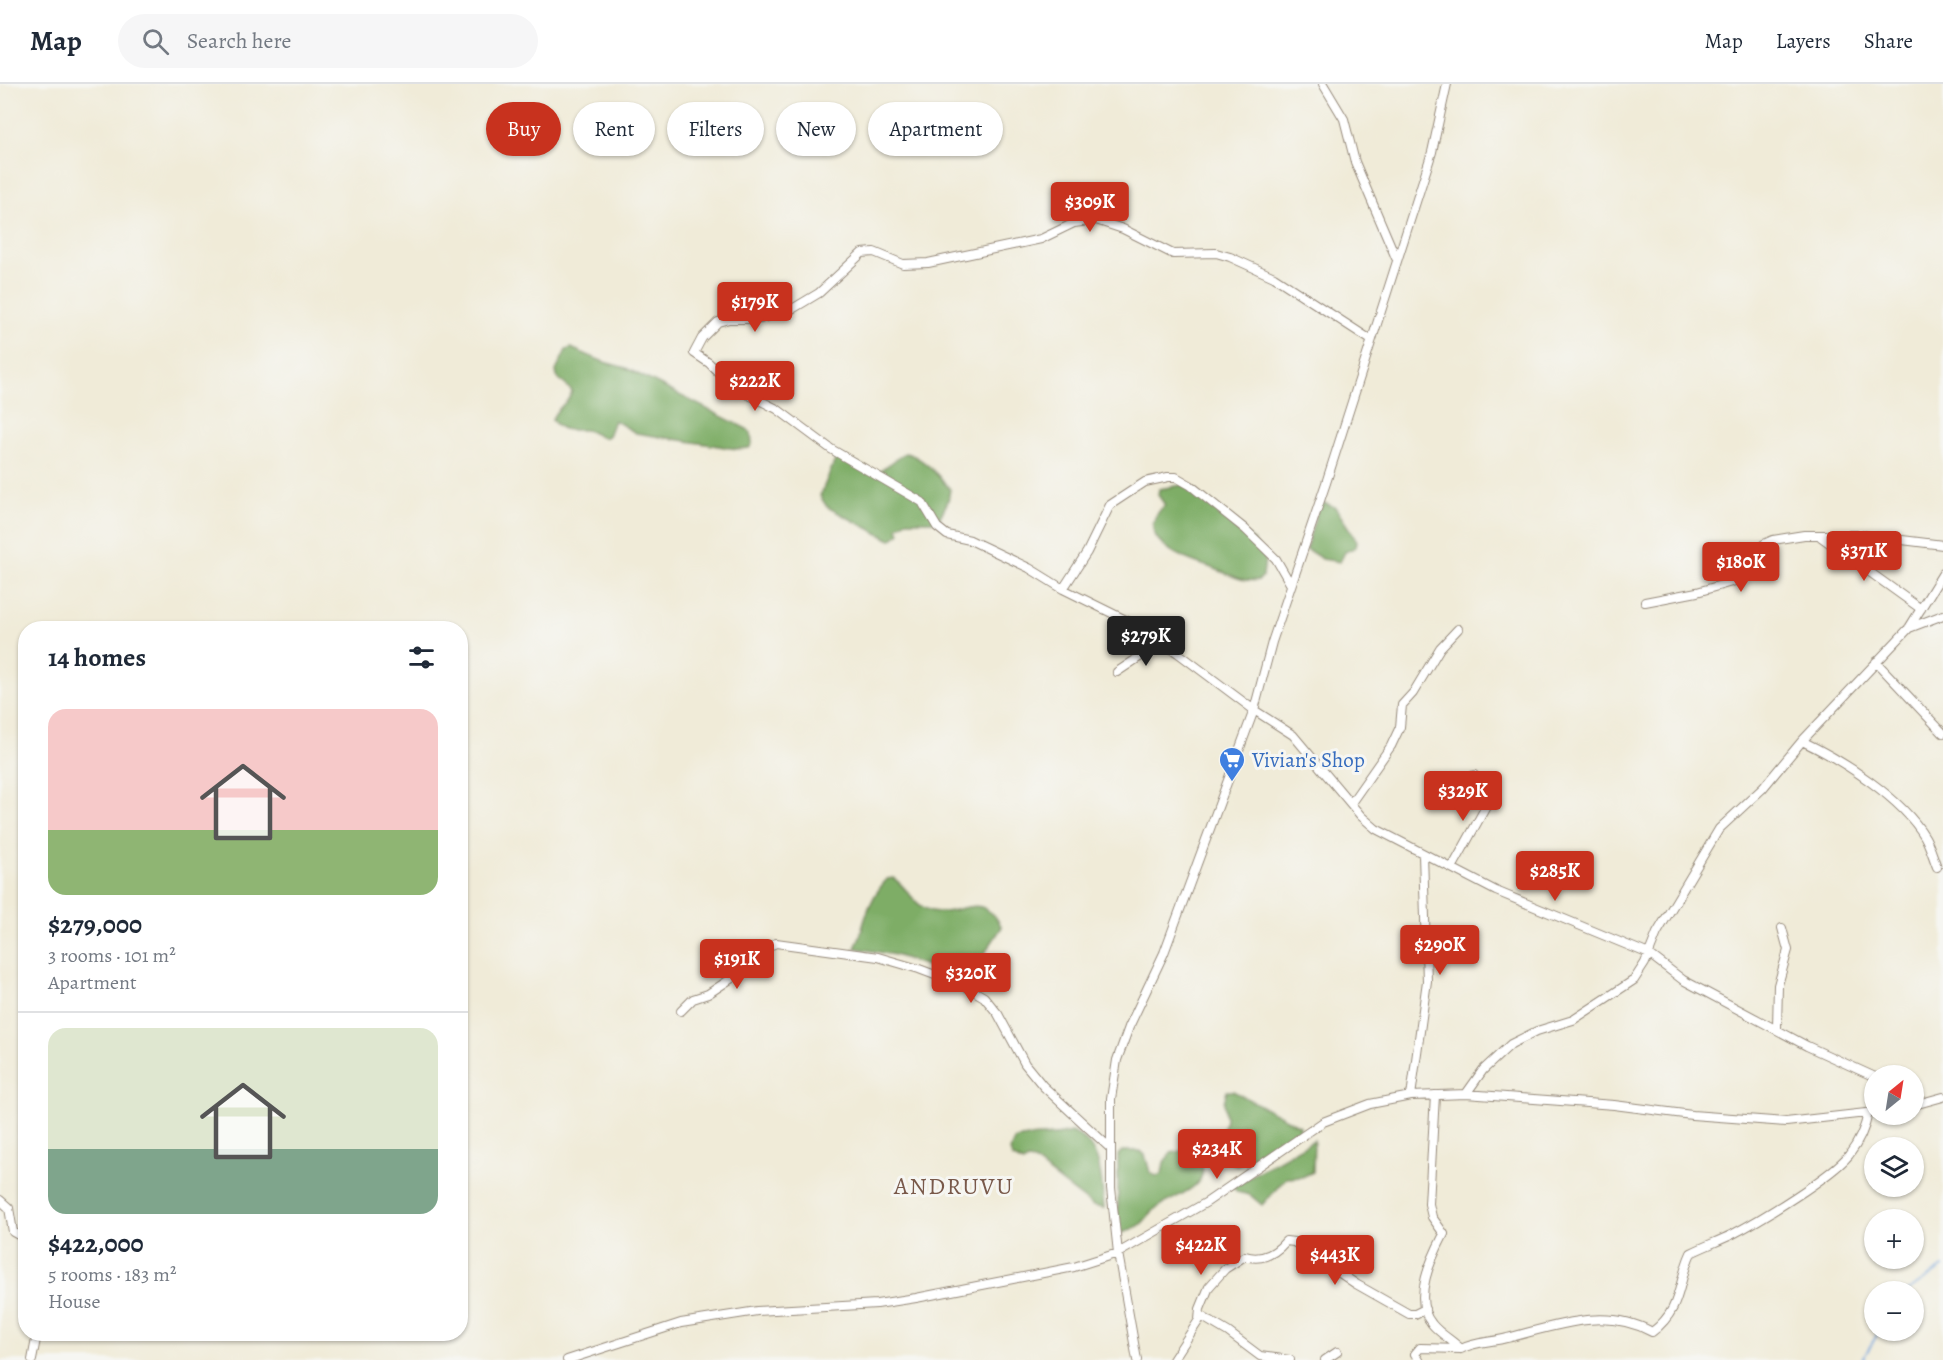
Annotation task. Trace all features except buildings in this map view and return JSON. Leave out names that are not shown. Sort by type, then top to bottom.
[{"type":"street","points":[[1323,84],[1344,119],[1354,162],[1396,258]]},
{"type":"street","points":[[1137,1360],[1118,1253],[1110,1148],[1111,1099],[1122,1044],[1164,953],[1254,711],[1263,671],[1432,152],[1447,84]]},
{"type":"street","points":[[1371,340],[1274,278],[1230,256],[1216,253],[1173,254],[1123,229],[1096,220],[1074,223],[1041,239],[928,263],[903,264],[874,252],[862,253],[819,293],[794,308],[760,320],[729,319],[718,322],[702,338],[694,353],[709,363],[733,387],[777,409],[831,449],[922,502],[938,527],[947,535],[976,543],[1029,568],[1063,589],[1140,627],[1162,642],[1254,711],[1284,728],[1302,743],[1351,803],[1376,829],[1496,891],[1649,954],[1683,980],[1807,1046],[1864,1072]]},
{"type":"street","points":[[1063,589],[1087,552],[1112,502],[1145,482],[1176,477],[1205,496],[1264,546],[1276,559],[1291,585]]},
{"type":"street","points":[[1645,602],[1697,592],[1742,579],[1767,542],[1804,535],[1869,536],[1943,545]]},
{"type":"street","points":[[1821,537],[1921,609]]},
{"type":"street","points":[[1466,1094],[1472,1083],[1511,1044],[1526,1035],[1573,1020],[1626,987],[1640,972],[1656,933],[1719,829],[1763,788],[1802,741],[1909,628],[1943,573]]},
{"type":"street","points":[[1909,628],[1943,615]]},
{"type":"street","points":[[1351,803],[1391,746],[1400,727],[1402,705],[1413,693],[1440,648],[1458,629]]},
{"type":"street","points":[[1117,672],[1162,642]]},
{"type":"street","points":[[1876,662],[1918,703],[1943,733]]},
{"type":"street","points":[[1802,741],[1857,774],[1908,816],[1925,837],[1937,867]]},
{"type":"street","points":[[1452,868],[1488,803],[1487,795],[1474,775]]},
{"type":"street","points":[[1411,1096],[1427,981],[1423,854]]},
{"type":"street","points":[[1777,1028],[1778,985],[1788,951],[1782,928]]},
{"type":"street","points":[[681,1011],[693,999],[708,994],[732,978],[754,952],[776,943],[878,957],[919,969],[968,987],[984,997],[998,1014],[1039,1082],[1110,1148]]},
{"type":"street","points":[[567,1360],[681,1323],[757,1311],[837,1307],[916,1298],[1074,1267],[1118,1253],[1207,1202],[1323,1122],[1370,1104],[1411,1096],[1466,1094],[1614,1105],[1740,1120],[1812,1120],[1864,1113]]},
{"type":"street","points":[[1435,1095],[1429,1204],[1432,1217],[1444,1234],[1427,1275],[1425,1309],[1431,1323],[1461,1349]]},
{"type":"street","points":[[1924,1102],[1943,1097]]},
{"type":"street","points":[[1419,1360],[1415,1354],[1420,1348],[1461,1349],[1543,1328],[1606,1318],[1633,1322],[1652,1332],[1666,1319],[1678,1298],[1691,1253],[1752,1224],[1830,1172],[1847,1156],[1866,1125]]},
{"type":"street","points":[[0,1200],[9,1208],[13,1232],[18,1235]]},
{"type":"street","points":[[1173,1360],[1201,1316],[1204,1295],[1225,1269],[1245,1256],[1258,1258],[1270,1254],[1290,1240],[1398,1309],[1415,1314],[1425,1309]]},
{"type":"street","points":[[1201,1316],[1228,1332],[1260,1356],[1290,1360]]},
{"type":"street","points":[[32,1360],[36,1341]]},
{"type":"street","points":[[1326,1360],[1337,1352]]},
{"type":"green space","points":[[571,348],[604,362],[626,368],[747,429],[751,433],[752,444],[749,448],[737,449],[636,433],[614,420],[608,436],[603,438],[586,430],[567,430],[560,427],[552,420],[572,391],[557,377],[556,371],[566,350]]},
{"type":"green space","points":[[905,453],[924,462],[950,489],[948,501],[938,521],[907,521],[898,527],[900,533],[891,540],[827,507],[820,496],[836,458],[841,456],[877,473]]},
{"type":"green space","points":[[1182,485],[1192,489],[1253,540],[1265,559],[1263,576],[1259,580],[1239,579],[1186,559],[1174,553],[1156,537],[1153,527],[1155,517],[1165,505],[1158,495],[1159,489]]},
{"type":"green space","points":[[1324,503],[1335,507],[1357,541],[1356,547],[1345,552],[1340,562],[1322,559],[1306,549],[1319,505]]},
{"type":"green space","points":[[893,878],[926,909],[942,912],[977,906],[993,915],[1002,927],[967,980],[895,955],[855,948],[875,896],[887,879]]},
{"type":"green space","points":[[1227,1091],[1233,1091],[1300,1126],[1300,1131],[1237,1165],[1231,1163],[1219,1137],[1226,1120],[1224,1102]]},
{"type":"green space","points":[[1071,1132],[1089,1145],[1095,1154],[1101,1174],[1104,1208],[1093,1206],[1034,1161],[1028,1160],[1023,1163],[1012,1157],[1010,1151],[1014,1140]]},
{"type":"green space","points":[[1314,1140],[1313,1172],[1302,1177],[1286,1178],[1262,1205],[1250,1195],[1237,1192],[1233,1186]]},
{"type":"green space","points":[[1195,1148],[1203,1171],[1194,1186],[1155,1210],[1138,1226],[1123,1233],[1118,1230],[1118,1155],[1122,1151],[1140,1151],[1145,1155],[1150,1172],[1156,1176],[1162,1174],[1164,1162],[1171,1153]]},
{"type":"waterway","points":[[1923,1281],[1943,1267]]},
{"type":"waterway","points":[[1862,1360],[1873,1341]]},
{"type":"place","name":"Vivian's Shop","points":[[1232,783]]},
{"type":"district","name":"ANDRUVU","points":[[954,1186]]}]
